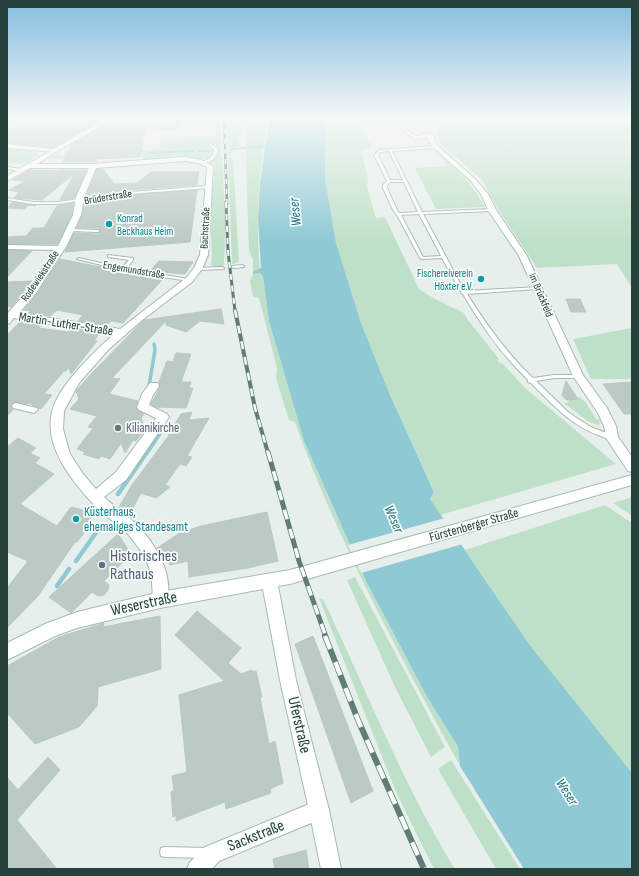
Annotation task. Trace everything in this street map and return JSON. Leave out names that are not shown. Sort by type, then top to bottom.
[{"type":"street","points":[[7,179],[39,160]]},
{"type":"street","points":[[28,166],[93,166],[173,160]]},
{"type":"street","points":[[192,160],[202,161]]},
{"type":"street","name":"Im Brückfeld","points":[[452,160],[473,180],[484,194],[492,210],[526,261],[578,376],[607,418],[612,438],[632,467]]},
{"type":"street","name":"Bachstraße","points":[[160,600],[158,570],[143,543],[131,528],[106,508],[72,468],[62,452],[57,432],[56,413],[68,392],[84,370],[121,332],[189,280],[198,269],[203,260],[205,248],[206,208],[211,168],[202,161]]},
{"type":"street","name":"Rodewiekstraße","points":[[9,318],[39,282],[60,248],[63,246],[81,201],[80,197],[93,166]]},
{"type":"street","points":[[7,247],[60,248]]},
{"type":"street","name":"Martin-Luther-Straße","points":[[9,318],[121,332]]},
{"type":"street","points":[[96,496],[121,476],[163,417],[143,406],[148,394],[154,386]]},
{"type":"street","points":[[16,406],[34,410]]},
{"type":"street","name":"Fürstenberger Straße","points":[[269,581],[297,576],[632,480]]},
{"type":"street","name":"Weserstraße","points":[[7,652],[51,630],[77,620],[160,600],[269,581]]},
{"type":"street","name":"Uferstraße","points":[[269,581],[288,680],[332,869]]},
{"type":"street","name":"Sackstraße","points":[[197,869],[212,854],[319,810]]},
{"type":"lane","points":[[379,160],[390,181]]},
{"type":"lane","points":[[394,160],[443,257],[484,326],[530,381],[575,420],[612,438]]},
{"type":"lane","points":[[7,168],[22,170]]},
{"type":"lane","points":[[404,181],[390,181],[385,185],[395,210],[422,258],[443,257]]},
{"type":"lane","name":"Brüderstraße","points":[[7,199],[33,203],[58,203],[208,186]]},
{"type":"lane","points":[[398,214],[492,210]]},
{"type":"lane","points":[[70,230],[83,230],[86,232],[98,231]]},
{"type":"lane","points":[[108,256],[132,259],[123,269]]},
{"type":"lane","name":"Engemundstraße","points":[[79,259],[123,269],[189,280]]},
{"type":"lane","points":[[234,267],[242,266]]},
{"type":"lane","points":[[198,269],[222,268]]},
{"type":"lane","points":[[463,293],[537,288]]},
{"type":"lane","points":[[530,381],[543,377],[578,376]]},
{"type":"lane","points":[[165,852],[212,854]]},
{"type":"green space","points":[[7,160],[31,160],[27,163],[7,163]]},
{"type":"green space","points":[[207,160],[222,160],[225,232],[223,270],[211,265],[210,214],[215,164]]},
{"type":"green space","points":[[228,160],[233,160],[239,262],[232,264]]},
{"type":"green space","points":[[246,160],[262,160],[258,213],[260,270],[253,272],[253,260],[249,251]]},
{"type":"green space","points":[[325,160],[363,160],[368,179],[367,187],[376,218],[385,217],[419,289],[435,299],[464,313],[499,359],[497,360],[502,363],[525,388],[616,464],[440,515],[430,499],[434,491],[390,395],[361,323],[336,243],[325,178]]},
{"type":"green space","points":[[443,160],[447,160],[470,184],[485,207],[436,209],[415,168],[448,166]]},
{"type":"green space","points":[[459,160],[632,160],[632,288],[617,264],[537,268],[498,209],[482,180]]},
{"type":"green space","points":[[260,273],[263,276],[269,321],[304,441],[367,583],[426,695],[458,747],[460,766],[392,640],[330,511],[295,422],[289,420],[276,378],[277,368],[259,298],[253,297],[250,281],[253,274]]},
{"type":"green space","points":[[632,328],[632,379],[591,379],[573,339]]},
{"type":"green space","points":[[580,397],[586,403],[596,419],[600,419],[599,425],[589,422],[564,403],[569,402],[569,400]]},
{"type":"green space","points":[[632,497],[632,516],[613,503]]},
{"type":"green space","points":[[605,505],[632,523],[632,773],[529,644],[465,550]]},
{"type":"green space","points":[[355,577],[445,747],[431,757],[395,687],[347,580]]},
{"type":"green space","points":[[319,598],[323,599],[401,770],[455,869],[434,869],[396,792]]},
{"type":"green space","points":[[451,760],[520,869],[496,869],[438,769]]},
{"type":"water","name":"Weser","points":[[263,160],[325,160],[325,178],[336,243],[361,323],[390,395],[434,492],[430,499],[529,644],[632,773],[632,869],[524,869],[460,766],[458,747],[426,695],[367,583],[304,441],[269,321],[263,276],[260,273],[253,274],[253,272],[261,268],[258,218]]},
{"type":"pier","points":[[445,518],[463,544],[361,573],[348,545]]},
{"type":"building","points":[[64,160],[96,160],[97,162],[63,162]]},
{"type":"building","points":[[97,169],[103,169],[114,184],[137,183],[151,172],[199,172],[197,185],[130,190],[86,197]]},
{"type":"building","points":[[30,170],[87,170],[74,198],[60,200],[75,173],[42,200],[14,198],[19,192],[9,190],[25,181],[13,180]]},
{"type":"building","points":[[197,190],[190,242],[65,252],[74,233],[98,234],[101,232],[98,228],[77,228],[85,202],[130,195]]},
{"type":"building","points":[[12,202],[36,206],[29,205],[24,209],[8,208]]},
{"type":"building","points":[[73,203],[72,215],[57,244],[7,244],[7,237],[26,236],[33,228],[44,228],[57,206]]},
{"type":"building","points":[[7,250],[32,251],[7,277]]},
{"type":"building","points":[[60,259],[163,279],[123,323],[111,321],[107,325],[78,321],[83,315],[57,310],[50,316],[29,313],[31,311],[24,310],[37,294]]},
{"type":"building","points":[[159,261],[193,262],[185,274],[150,271]]},
{"type":"building","points":[[32,281],[11,307],[7,306],[7,282]]},
{"type":"building","points":[[566,299],[580,299],[586,312],[571,312]]},
{"type":"building","points":[[221,309],[224,324],[200,321],[186,332],[166,325],[166,321],[112,378],[120,379],[109,394],[138,401],[136,408],[144,414],[141,418],[145,429],[136,441],[133,440],[125,453],[121,443],[110,459],[101,456],[99,459],[83,454],[85,452],[77,449],[93,428],[88,427],[97,416],[70,409],[79,399],[76,391],[144,320]]},
{"type":"building","points":[[21,321],[43,324],[39,328],[68,332],[71,329],[100,333],[94,341],[97,341],[71,374],[69,368],[64,371],[44,394],[52,395],[41,409],[32,405],[31,403],[27,404],[16,402],[12,403],[11,407],[13,410],[7,416],[7,335]]},
{"type":"building","points":[[176,353],[191,354],[181,382],[191,382],[189,388],[193,388],[186,408],[156,407],[151,404],[160,387],[159,382],[167,361],[173,362]]},
{"type":"building","points":[[566,381],[578,399],[566,400],[562,395]]},
{"type":"building","points":[[632,382],[632,414],[624,414],[603,384]]},
{"type":"building","points":[[192,412],[189,420],[209,418],[187,456],[192,457],[186,466],[180,464],[165,485],[170,487],[156,498],[141,493],[131,512],[119,507],[132,485],[170,434],[168,435],[181,414]]},
{"type":"building","points":[[18,438],[36,448],[30,453],[40,458],[35,463],[54,474],[20,504],[57,526],[71,507],[94,513],[81,532],[84,533],[77,542],[75,542],[38,596],[7,628],[7,588],[28,561],[7,552],[7,447]]},
{"type":"building","points":[[267,512],[278,561],[248,568],[189,577],[188,561],[170,565],[157,548],[180,533],[201,526]]},
{"type":"building","name":"Historisches Rathaus","points":[[118,534],[131,554],[104,581],[109,585],[108,590],[104,595],[98,596],[92,592],[71,613],[49,597]]},
{"type":"building","points":[[197,611],[241,648],[228,663],[241,674],[252,670],[252,672],[256,671],[262,697],[260,697],[269,744],[275,741],[283,783],[270,789],[271,793],[226,809],[225,802],[176,821],[176,815],[173,817],[171,792],[174,791],[172,776],[187,772],[179,695],[224,681],[175,635]]},
{"type":"building","points":[[160,616],[161,669],[98,687],[97,706],[79,727],[35,744],[7,713],[7,666],[59,637],[104,623],[103,627]]},
{"type":"building","points":[[313,636],[373,791],[351,803],[295,644]]},
{"type":"building","points":[[48,757],[60,770],[17,820],[57,869],[7,869],[7,777],[18,790]]},
{"type":"building","points":[[306,850],[309,869],[275,869],[273,859]]},
{"type":"waterway","points":[[149,386],[155,350],[154,344]]},
{"type":"waterway","points":[[147,453],[161,432]]},
{"type":"waterway","points":[[118,494],[147,452]]},
{"type":"waterway","points":[[76,561],[98,530]]},
{"type":"waterway","points":[[57,586],[69,569]]},
{"type":"tunnel","points":[[7,407],[8,405],[16,406]]},
{"type":"railway","points":[[225,160],[227,203]]},
{"type":"railway","points":[[226,202],[228,252],[235,311]]},
{"type":"railway","points":[[235,310],[255,408],[268,453]]},
{"type":"railway","points":[[268,452],[299,561],[326,637]]},
{"type":"railway","points":[[325,636],[358,720],[424,869]]},
{"type":"place","name":"Konrad Beckhaus Heim","points":[[109,224]]},
{"type":"place","name":"Fischereiverein Höxter e.V.","points":[[481,279]]},
{"type":"place","name":"Kilianikirche","points":[[118,428]]},
{"type":"place","name":"Küsterhaus, ehemaliges Standesamt","points":[[76,519]]},
{"type":"place","name":"Historisches Rathaus","points":[[102,565]]}]
